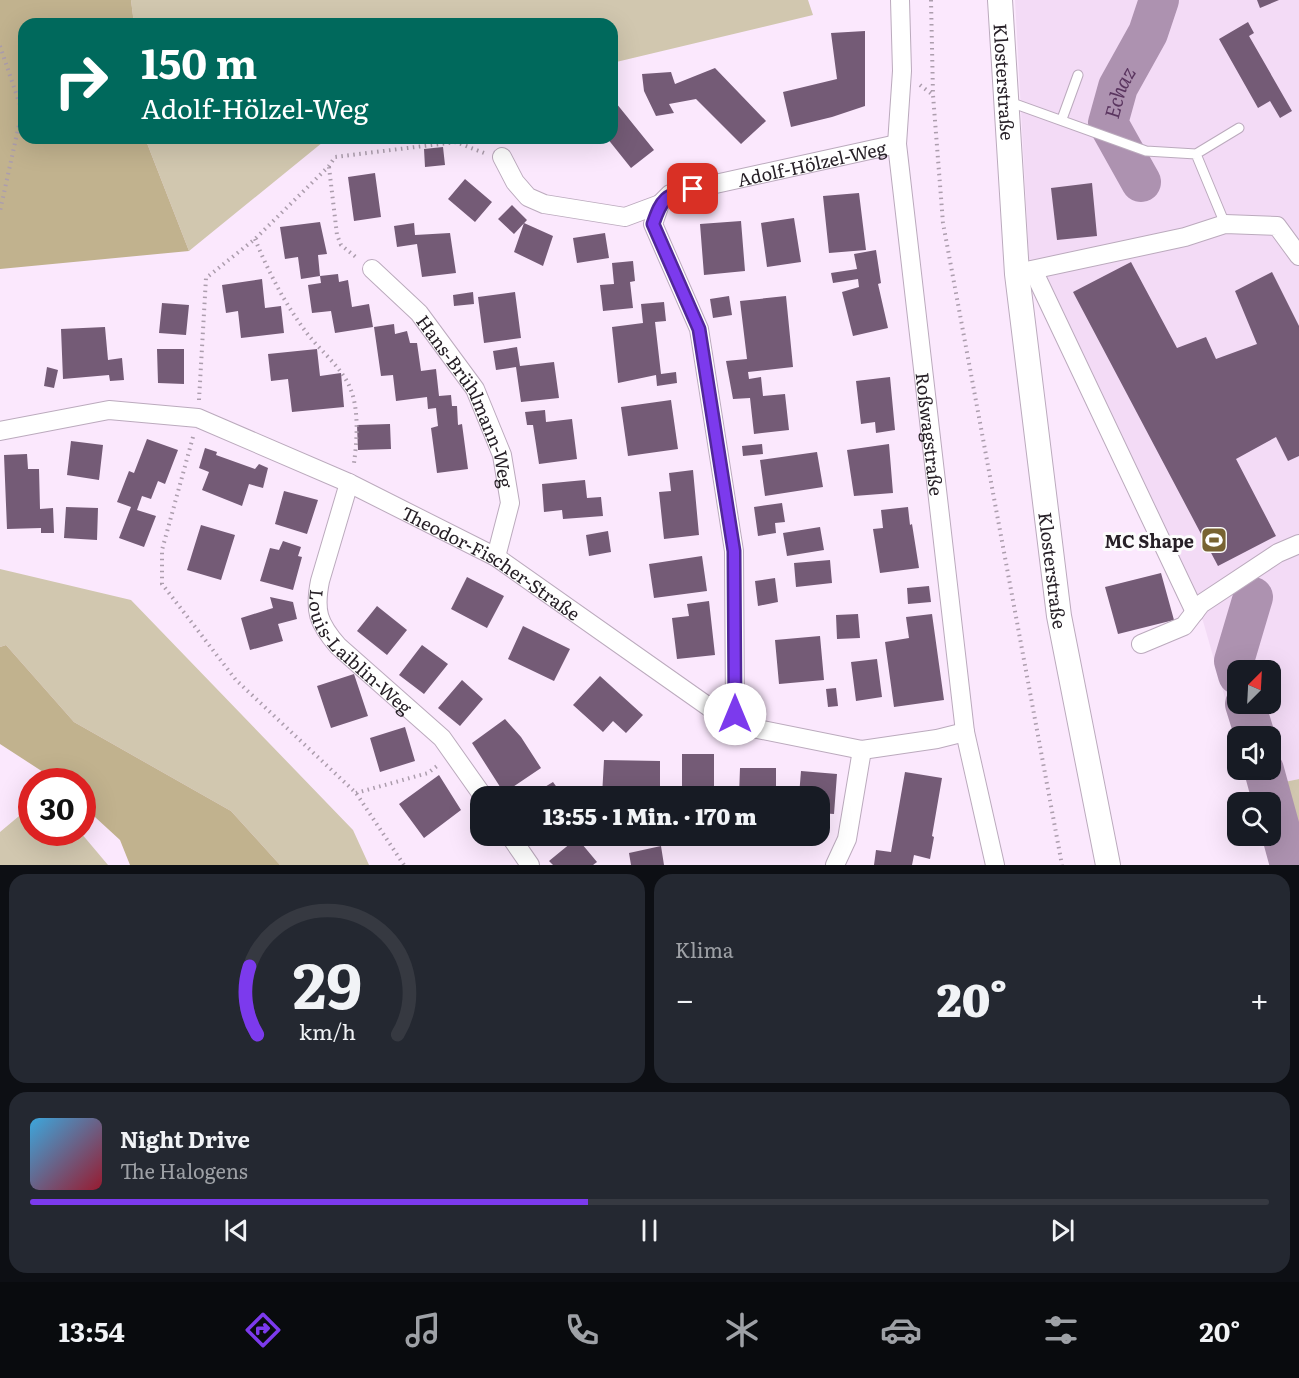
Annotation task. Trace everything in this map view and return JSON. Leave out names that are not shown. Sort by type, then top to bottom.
[{"type":"main road","name":"Klosterstraße","points":[[1000,0],[1005,100],[1025,272],[1059,616],[1108,865]]},
{"type":"street","name":"Roßwagstraße","points":[[900,0],[902,71],[897,144],[965,732],[995,865]]},
{"type":"street","name":"Adolf-Hölzel-Weg","points":[[502,157],[515,182],[528,197],[544,204],[624,217],[660,204],[670,194],[897,144]]},
{"type":"street","points":[[660,204],[653,224],[699,329],[734,551],[735,714],[733,724]]},
{"type":"street","points":[[1195,612],[1025,272],[1185,237],[1225,224],[1277,226],[1299,256]]},
{"type":"street","name":"Hans-Brühlmann-Weg","points":[[372,269],[419,313],[475,389],[502,455],[510,503],[496,557]]},
{"type":"street","name":"Theodor-Fischer-Straße","points":[[0,431],[109,410],[198,418],[349,483],[496,557],[733,724],[862,750],[937,739],[965,732]]},
{"type":"street","name":"Louis-Laiblin-Weg","points":[[349,483],[320,581],[317,616],[326,633],[338,646],[442,738],[476,786]]},
{"type":"street","points":[[1141,644],[1184,626],[1201,604],[1278,553],[1298,544]]},
{"type":"street","points":[[834,865],[847,839],[862,750]]},
{"type":"street","points":[[517,846],[530,865]]},
{"type":"lane","points":[[1062,120],[1078,75]]},
{"type":"lane","points":[[1005,100],[1146,151],[1196,154],[1239,128]]},
{"type":"lane","points":[[1196,154],[1225,224]]},
{"type":"path","points":[[931,0],[933,95],[943,223],[1062,865]]},
{"type":"path","points":[[0,46],[18,99]]},
{"type":"path","points":[[0,211],[18,129]]},
{"type":"path","points":[[404,865],[356,793],[237,680],[162,584],[162,550],[198,418],[206,278],[255,239],[329,166],[335,157],[440,144]]},
{"type":"path","points":[[461,144],[502,157]]},
{"type":"path","points":[[329,166],[337,235],[341,245],[372,269]]},
{"type":"path","points":[[255,239],[264,261],[291,310],[306,332],[342,373],[351,388],[356,424],[355,453],[349,483]]},
{"type":"path","points":[[356,793],[428,773],[453,754]]},
{"type":"shaded area","points":[[0,0],[131,0],[133,18],[18,18],[18,144],[147,144],[189,251],[0,269]]},
{"type":"shaded area","points":[[131,0],[808,0],[813,15],[618,62],[618,18],[133,18]]},
{"type":"shaded area","points":[[1015,0],[1299,0],[1299,779],[1252,789],[1249,780],[1281,780],[1281,726],[1233,726],[1230,714],[1281,714],[1281,660],[1227,660],[1227,705],[1203,621],[1029,260]]},
{"type":"shaded area","points":[[147,144],[321,144],[189,251]]},
{"type":"shaded area","points":[[0,569],[131,600],[353,830],[369,865],[280,865],[231,811],[74,722],[6,645],[0,647]]},
{"type":"shaded area","points":[[6,645],[74,722],[231,811],[280,865],[130,865],[120,840],[96,818],[96,768],[37,768],[0,744],[0,647]]},
{"type":"shaded area","points":[[1299,779],[1299,865],[1281,804],[1281,792],[1277,792],[1275,784]]},
{"type":"shaded area","points":[[18,817],[18,846],[92,846],[108,865],[0,865],[0,832]]},
{"type":"building","points":[[1257,0],[1279,0],[1260,8]]},
{"type":"building","points":[[1248,22],[1254,33],[1249,36],[1292,111],[1280,118],[1270,101],[1258,108],[1219,39]]},
{"type":"building","points":[[865,31],[865,106],[791,127],[783,92],[837,79],[831,33]]},
{"type":"building","points":[[715,68],[766,121],[741,144],[696,99],[669,104],[674,113],[656,116],[644,91],[642,74],[671,72],[675,84]]},
{"type":"building","points":[[618,105],[654,150],[631,168],[612,144],[618,144]]},
{"type":"building","points":[[443,147],[445,165],[425,167],[424,149]]},
{"type":"building","points":[[375,173],[381,217],[354,221],[348,177]]},
{"type":"building","points":[[465,179],[492,202],[475,222],[448,199]]},
{"type":"building","points":[[1092,183],[1097,236],[1057,240],[1051,188]]},
{"type":"building","points":[[859,193],[866,250],[829,253],[823,196]]},
{"type":"building","points":[[512,205],[527,220],[514,234],[498,219]]},
{"type":"building","points":[[794,218],[801,262],[767,267],[761,223]]},
{"type":"building","points":[[741,221],[745,271],[704,275],[700,224]]},
{"type":"building","points":[[320,222],[327,254],[318,255],[320,276],[301,279],[298,257],[285,259],[280,227]]},
{"type":"building","points":[[414,223],[415,235],[450,233],[456,273],[422,277],[417,244],[397,247],[394,226]]},
{"type":"building","points":[[524,223],[553,236],[543,266],[514,252]]},
{"type":"building","points":[[605,233],[609,258],[577,263],[573,238]]},
{"type":"building","points":[[876,250],[881,283],[878,284],[888,328],[853,336],[842,292],[859,287],[858,279],[833,283],[831,273],[857,269],[854,254]]},
{"type":"building","points":[[633,261],[635,281],[630,282],[633,308],[603,311],[600,285],[614,284],[612,263]]},
{"type":"building","points":[[1131,262],[1177,348],[1206,337],[1216,359],[1257,344],[1235,291],[1272,272],[1299,326],[1299,456],[1288,461],[1276,437],[1236,459],[1276,536],[1218,566],[1073,292]]},
{"type":"building","points":[[338,274],[339,282],[348,280],[352,307],[369,304],[373,327],[335,333],[331,311],[312,313],[308,285],[321,283],[320,276]]},
{"type":"building","points":[[262,279],[265,308],[281,306],[284,333],[241,338],[238,311],[226,313],[222,285]]},
{"type":"building","points":[[473,292],[474,304],[454,306],[453,295]]},
{"type":"building","points":[[515,292],[521,338],[484,343],[478,297]]},
{"type":"building","points":[[729,296],[732,315],[713,318],[710,299]]},
{"type":"building","points":[[786,296],[793,367],[748,372],[749,379],[761,377],[763,396],[785,394],[789,430],[754,434],[750,398],[733,399],[726,361],[747,359],[740,301]]},
{"type":"building","points":[[664,302],[666,321],[655,322],[661,374],[676,372],[677,383],[657,386],[656,375],[618,383],[612,327],[643,323],[641,304]]},
{"type":"building","points":[[162,303],[189,305],[186,335],[159,333]]},
{"type":"building","points":[[394,324],[395,334],[407,331],[410,343],[417,343],[421,371],[436,369],[439,396],[451,395],[452,406],[457,406],[458,425],[462,424],[468,469],[437,473],[431,428],[438,426],[436,408],[428,409],[427,397],[396,401],[393,375],[381,376],[374,327]]},
{"type":"building","points":[[105,327],[108,360],[122,358],[124,380],[110,381],[109,375],[63,379],[61,329]]},
{"type":"building","points":[[517,347],[520,366],[554,362],[559,398],[521,402],[516,367],[496,370],[493,351]]},
{"type":"building","points":[[157,349],[184,349],[184,384],[158,383]]},
{"type":"building","points":[[317,349],[320,376],[341,373],[344,407],[292,412],[288,379],[271,381],[268,354]]},
{"type":"building","points":[[47,367],[58,370],[54,388],[44,386]]},
{"type":"building","points":[[890,377],[895,430],[876,433],[875,422],[861,424],[856,381]]},
{"type":"building","points":[[671,400],[678,449],[628,456],[621,407]]},
{"type":"building","points":[[545,410],[546,422],[572,419],[577,459],[539,464],[533,425],[527,425],[525,412]]},
{"type":"building","points":[[390,424],[391,449],[358,450],[357,425]]},
{"type":"building","points":[[147,439],[178,450],[165,484],[158,481],[151,499],[142,496],[137,510],[156,516],[144,547],[119,538],[131,507],[117,502],[129,471],[134,473]]},
{"type":"building","points":[[71,441],[103,445],[99,480],[67,475]]},
{"type":"building","points":[[762,444],[763,454],[743,456],[742,446]]},
{"type":"building","points":[[889,444],[893,493],[854,496],[847,450]]},
{"type":"building","points":[[205,448],[217,452],[216,455],[255,469],[259,464],[268,468],[263,488],[249,484],[242,506],[202,490],[209,472],[199,468]]},
{"type":"building","points":[[817,452],[823,487],[765,496],[760,460]]},
{"type":"building","points":[[27,454],[28,469],[39,469],[40,509],[53,508],[54,533],[41,533],[41,528],[7,529],[4,455]]},
{"type":"building","points":[[693,470],[699,535],[664,539],[659,492],[671,491],[669,473]]},
{"type":"building","points":[[585,480],[587,498],[601,497],[603,516],[563,519],[562,510],[544,512],[542,484]]},
{"type":"building","points":[[284,491],[318,500],[307,534],[275,524]]},
{"type":"building","points":[[782,503],[785,522],[775,523],[776,533],[758,536],[754,507]]},
{"type":"building","points":[[66,507],[98,508],[97,540],[64,538]]},
{"type":"building","points":[[908,507],[919,568],[880,573],[873,529],[883,528],[881,510]]},
{"type":"building","points":[[201,525],[235,535],[221,580],[187,570]]},
{"type":"building","points":[[820,527],[824,550],[787,556],[783,533]]},
{"type":"building","points":[[608,531],[611,552],[589,556],[586,535]]},
{"type":"building","points":[[283,541],[301,547],[298,556],[302,557],[293,590],[260,581],[270,548],[279,550]]},
{"type":"building","points":[[702,556],[707,591],[654,598],[649,564]]},
{"type":"building","points":[[830,560],[832,583],[796,587],[794,563]]},
{"type":"building","points":[[1161,573],[1174,620],[1118,634],[1105,587]]},
{"type":"building","points":[[467,577],[504,596],[487,628],[451,609]]},
{"type":"building","points":[[775,578],[778,602],[758,606],[755,581]]},
{"type":"building","points":[[929,586],[931,602],[908,604],[907,588]]},
{"type":"building","points":[[270,597],[293,602],[297,619],[278,624],[283,641],[250,650],[241,618],[273,608]]},
{"type":"building","points":[[709,601],[715,655],[677,659],[672,618],[689,616],[687,604]]},
{"type":"building","points":[[377,606],[407,630],[387,655],[357,631]]},
{"type":"building","points":[[858,614],[860,638],[837,639],[836,615]]},
{"type":"building","points":[[932,614],[944,700],[894,707],[885,642],[909,638],[906,617]]},
{"type":"building","points":[[523,626],[570,649],[554,681],[508,659]]},
{"type":"building","points":[[820,636],[824,680],[779,684],[775,640]]},
{"type":"building","points":[[422,645],[448,664],[424,694],[399,675]]},
{"type":"building","points":[[877,659],[882,697],[856,701],[851,662]]},
{"type":"building","points":[[354,674],[368,716],[331,728],[317,686]]},
{"type":"building","points":[[600,676],[643,715],[626,733],[613,721],[603,732],[573,705]]},
{"type":"building","points":[[462,680],[483,699],[460,726],[438,708]]},
{"type":"building","points":[[836,688],[838,706],[828,707],[826,689]]},
{"type":"building","points":[[505,719],[521,737],[541,768],[514,786],[500,786],[472,743]]},
{"type":"building","points":[[405,727],[415,761],[380,772],[370,738]]},
{"type":"building","points":[[682,754],[714,754],[714,786],[682,786]]},
{"type":"building","points":[[604,760],[660,761],[660,786],[603,786]]},
{"type":"building","points":[[740,768],[776,768],[776,786],[739,786]]},
{"type":"building","points":[[801,771],[837,774],[834,814],[830,814],[830,786],[800,786]]},
{"type":"building","points":[[905,772],[942,778],[930,859],[914,855],[912,865],[874,865],[876,850],[891,852]]},
{"type":"building","points":[[439,775],[461,810],[424,838],[399,804]]},
{"type":"building","points":[[567,846],[584,846],[597,862],[593,865],[553,865],[549,861]]},
{"type":"building","points":[[661,846],[664,865],[631,865],[629,853]]},
{"type":"waterway","name":"Echaz","points":[[1141,182],[1108,123],[1118,87],[1148,33],[1159,0]]},
{"type":"waterway","name":"Echaz","points":[[1234,660],[1253,597]]},
{"type":"waterway","name":"Echaz","points":[[1248,714],[1252,726]]},
{"type":"waterway","name":"Echaz","points":[[1267,780],[1290,865]]},
{"type":"place","name":"MC Shape","points":[[1214,540]]},
{"type":"route","points":[[693,189],[670,194],[660,204],[653,224],[699,329],[734,551],[735,714]]}]
